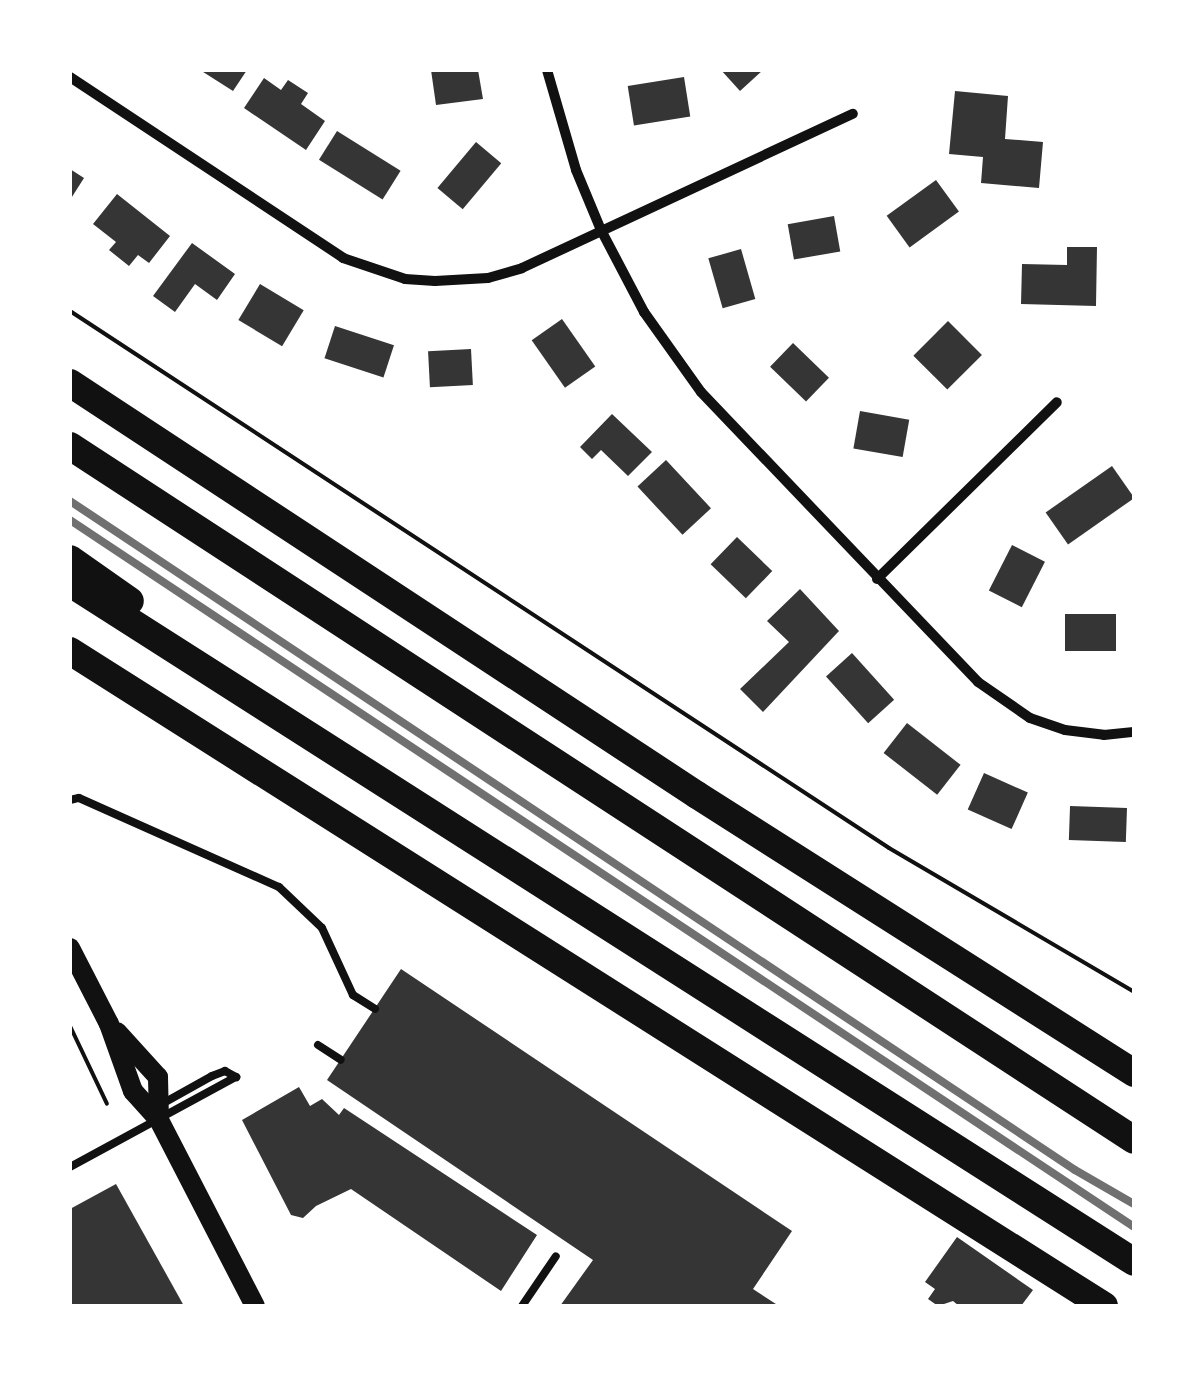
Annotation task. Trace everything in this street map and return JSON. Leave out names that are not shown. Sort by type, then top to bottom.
[{"type":"highway","points":[[70,383],[697,795],[1134,1073]]},
{"type":"highway","points":[[70,446],[1134,1140]]},
{"type":"highway","points":[[70,559],[453,826]]},
{"type":"highway","points":[[70,584],[1134,1262]]},
{"type":"highway","points":[[70,651],[1104,1306]]},
{"type":"main road","points":[[70,948],[110,1024],[134,1091],[156,1112],[255,1306]]},
{"type":"street","points":[[548,70],[576,170],[601,230],[644,312],[701,392],[948,654],[1008,704],[1065,730],[1104,736],[1134,732]]},
{"type":"street","points":[[70,76],[363,267],[420,280],[488,278],[522,268],[853,114]]},
{"type":"street","points":[[877,579],[1057,402]]},
{"type":"lane","points":[[70,800],[80,798],[279,887],[322,928],[353,995],[375,1008]]},
{"type":"lane","points":[[318,1046],[341,1060]]},
{"type":"lane","points":[[70,1167],[212,1076],[226,1071],[236,1077],[156,1112]]},
{"type":"lane","points":[[522,1306],[556,1256]]},
{"type":"path","points":[[70,311],[888,848],[1134,992]]},
{"type":"path","points":[[70,1026],[107,1104]]},
{"type":"building","points":[[200,70],[247,70],[233,91]]},
{"type":"building","points":[[431,70],[478,70],[483,99],[436,105]]},
{"type":"building","points":[[721,70],[763,70],[740,91]]},
{"type":"building","points":[[684,77],[690,117],[634,125],[628,86]]},
{"type":"building","points":[[264,78],[281,90],[288,80],[308,93],[301,104],[325,121],[306,150],[244,108]]},
{"type":"building","points":[[955,91],[1008,96],[1005,139],[1043,142],[1039,188],[981,183],[983,157],[949,154]]},
{"type":"building","points":[[337,131],[401,171],[383,200],[319,160]]},
{"type":"building","points":[[476,142],[501,163],[463,209],[437,188]]},
{"type":"building","points":[[70,169],[84,178],[70,200]]},
{"type":"building","points":[[936,180],[959,212],[910,247],[887,216]]},
{"type":"building","points":[[117,194],[170,236],[149,263],[138,255],[129,266],[109,250],[116,242],[93,224]]},
{"type":"building","points":[[834,216],[840,251],[794,260],[788,224]]},
{"type":"building","points":[[192,243],[235,274],[217,300],[195,284],[175,312],[153,296]]},
{"type":"building","points":[[1067,247],[1097,247],[1096,306],[1021,304],[1022,264],[1067,265]]},
{"type":"building","points":[[741,249],[755,299],[723,308],[708,258]]},
{"type":"building","points":[[260,284],[304,310],[282,346],[238,320]]},
{"type":"building","points":[[562,319],[595,367],[565,388],[532,340]]},
{"type":"building","points":[[948,321],[982,355],[947,390],[913,356]]},
{"type":"building","points":[[335,326],[394,345],[383,377],[324,358]]},
{"type":"building","points":[[793,343],[829,378],[806,401],[770,367]]},
{"type":"building","points":[[471,349],[473,385],[430,387],[428,351]]},
{"type":"building","points":[[860,411],[909,420],[903,457],[853,448]]},
{"type":"building","points":[[612,414],[652,452],[628,476],[601,450],[592,459],[580,447]]},
{"type":"building","points":[[666,460],[711,508],[682,535],[637,487]]},
{"type":"building","points":[[1112,466],[1134,498],[1068,544],[1046,512]]},
{"type":"building","points":[[737,537],[772,571],[746,598],[711,564]]},
{"type":"building","points":[[1012,545],[1045,562],[1022,607],[989,590]]},
{"type":"building","points":[[800,589],[839,631],[763,712],[740,689],[789,642],[767,621]]},
{"type":"building","points":[[1065,614],[1116,614],[1116,651],[1065,651]]},
{"type":"building","points":[[852,653],[894,700],[868,723],[826,676]]},
{"type":"building","points":[[907,723],[961,765],[937,795],[884,753]]},
{"type":"building","points":[[984,773],[1028,793],[1012,829],[968,810]]},
{"type":"building","points":[[1070,806],[1127,808],[1126,842],[1069,840]]},
{"type":"building","points":[[401,969],[792,1231],[753,1289],[779,1306],[560,1306],[593,1260],[327,1080]]},
{"type":"building","points":[[299,1087],[310,1106],[322,1099],[339,1115],[344,1108],[537,1235],[501,1291],[351,1189],[316,1206],[303,1218],[291,1215],[242,1120]]},
{"type":"building","points":[[116,1184],[184,1306],[70,1306],[70,1209]]},
{"type":"building","points":[[957,1237],[1033,1290],[1021,1306],[959,1306],[953,1301],[938,1306],[928,1299],[935,1289],[925,1282]]},
{"type":"railway","points":[[70,501],[1075,1170],[1134,1204]]},
{"type":"railway","points":[[70,520],[1134,1227]]}]
